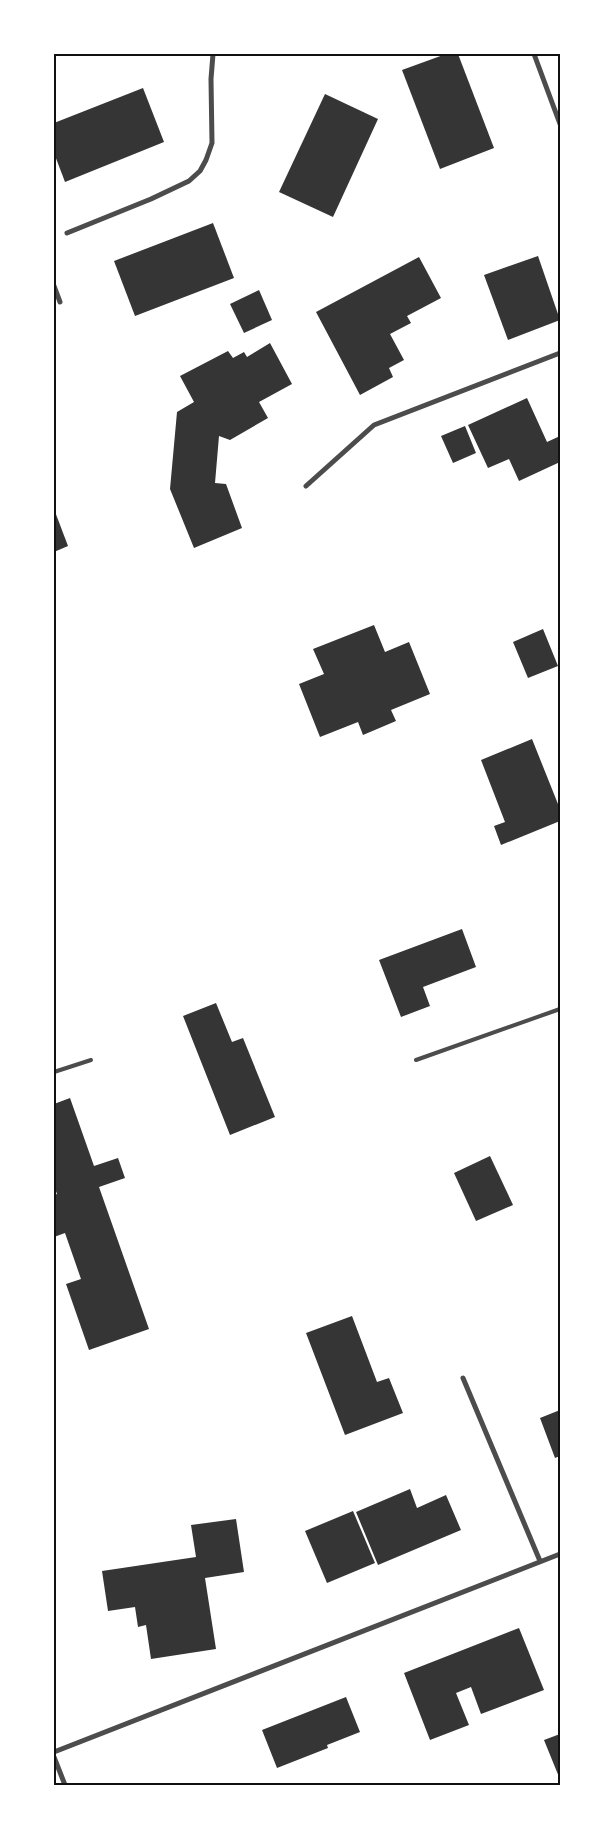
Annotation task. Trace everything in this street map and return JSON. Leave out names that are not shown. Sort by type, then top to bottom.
[{"type":"street","points":[[67,233],[159,195],[189,181],[200,171],[212,142],[211,79],[213,54]]},
{"type":"street","points":[[534,54],[560,124]]},
{"type":"street","points":[[54,286],[60,302]]},
{"type":"street","points":[[306,486],[374,425],[560,353]]},
{"type":"street","points":[[462,1378],[540,1561]]},
{"type":"street","points":[[54,1752],[560,1554]]},
{"type":"street","points":[[54,1757],[65,1785]]},
{"type":"lane","points":[[416,1060],[560,1009]]},
{"type":"lane","points":[[54,1072],[91,1060]]},
{"type":"building","points":[[446,54],[458,54],[494,148],[440,169],[402,70]]},
{"type":"building","points":[[143,88],[164,142],[65,182],[54,153],[54,123]]},
{"type":"building","points":[[325,94],[378,119],[333,217],[279,192]]},
{"type":"building","points":[[213,223],[234,278],[135,316],[114,261]]},
{"type":"building","points":[[538,256],[560,320],[508,340],[484,275]]},
{"type":"building","points":[[419,257],[441,298],[407,316],[411,323],[390,334],[404,360],[389,368],[393,377],[360,395],[316,312]]},
{"type":"building","points":[[259,290],[272,320],[244,333],[230,304]]},
{"type":"building","points":[[270,343],[292,384],[259,402],[268,418],[230,440],[219,436],[215,483],[226,484],[242,528],[194,548],[170,489],[177,412],[194,402],[180,376],[228,351],[233,358],[244,352],[247,357]]},
{"type":"building","points":[[527,398],[547,442],[560,436],[560,462],[519,481],[509,459],[488,468],[468,425]]},
{"type":"building","points":[[465,426],[476,453],[453,463],[441,436]]},
{"type":"building","points":[[54,509],[68,546],[54,552]]},
{"type":"building","points":[[374,625],[385,652],[409,642],[430,694],[391,710],[396,721],[363,735],[358,722],[320,737],[299,684],[324,674],[313,649]]},
{"type":"building","points":[[543,629],[558,666],[528,678],[513,642]]},
{"type":"building","points":[[532,739],[560,809],[560,821],[501,845],[494,826],[505,822],[481,760]]},
{"type":"building","points":[[462,929],[476,967],[423,987],[430,1006],[401,1017],[379,960]]},
{"type":"building","points":[[216,1003],[232,1042],[243,1038],[275,1117],[230,1135],[183,1016]]},
{"type":"building","points":[[70,1098],[94,1166],[118,1158],[125,1178],[99,1187],[149,1329],[89,1350],[66,1284],[81,1279],[65,1233],[54,1237],[54,1195],[57,1194],[54,1186],[54,1104]]},
{"type":"building","points":[[490,1156],[513,1205],[476,1221],[454,1173]]},
{"type":"building","points":[[352,1316],[377,1382],[389,1378],[403,1413],[345,1435],[306,1333]]},
{"type":"building","points":[[560,1410],[560,1456],[555,1458],[540,1418]]},
{"type":"building","points":[[410,1489],[417,1508],[446,1495],[461,1530],[378,1565],[356,1512]]},
{"type":"building","points":[[353,1511],[375,1563],[327,1583],[305,1531]]},
{"type":"building","points":[[236,1519],[244,1572],[205,1578],[216,1649],[151,1659],[146,1625],[138,1627],[135,1607],[108,1611],[102,1571],[196,1557],[191,1525]]},
{"type":"building","points":[[519,1628],[544,1690],[481,1714],[471,1687],[456,1693],[469,1725],[430,1740],[404,1673]]},
{"type":"building","points":[[346,1697],[360,1732],[327,1745],[328,1748],[277,1768],[262,1730]]},
{"type":"building","points":[[560,1734],[560,1776],[559,1777],[544,1740]]}]
